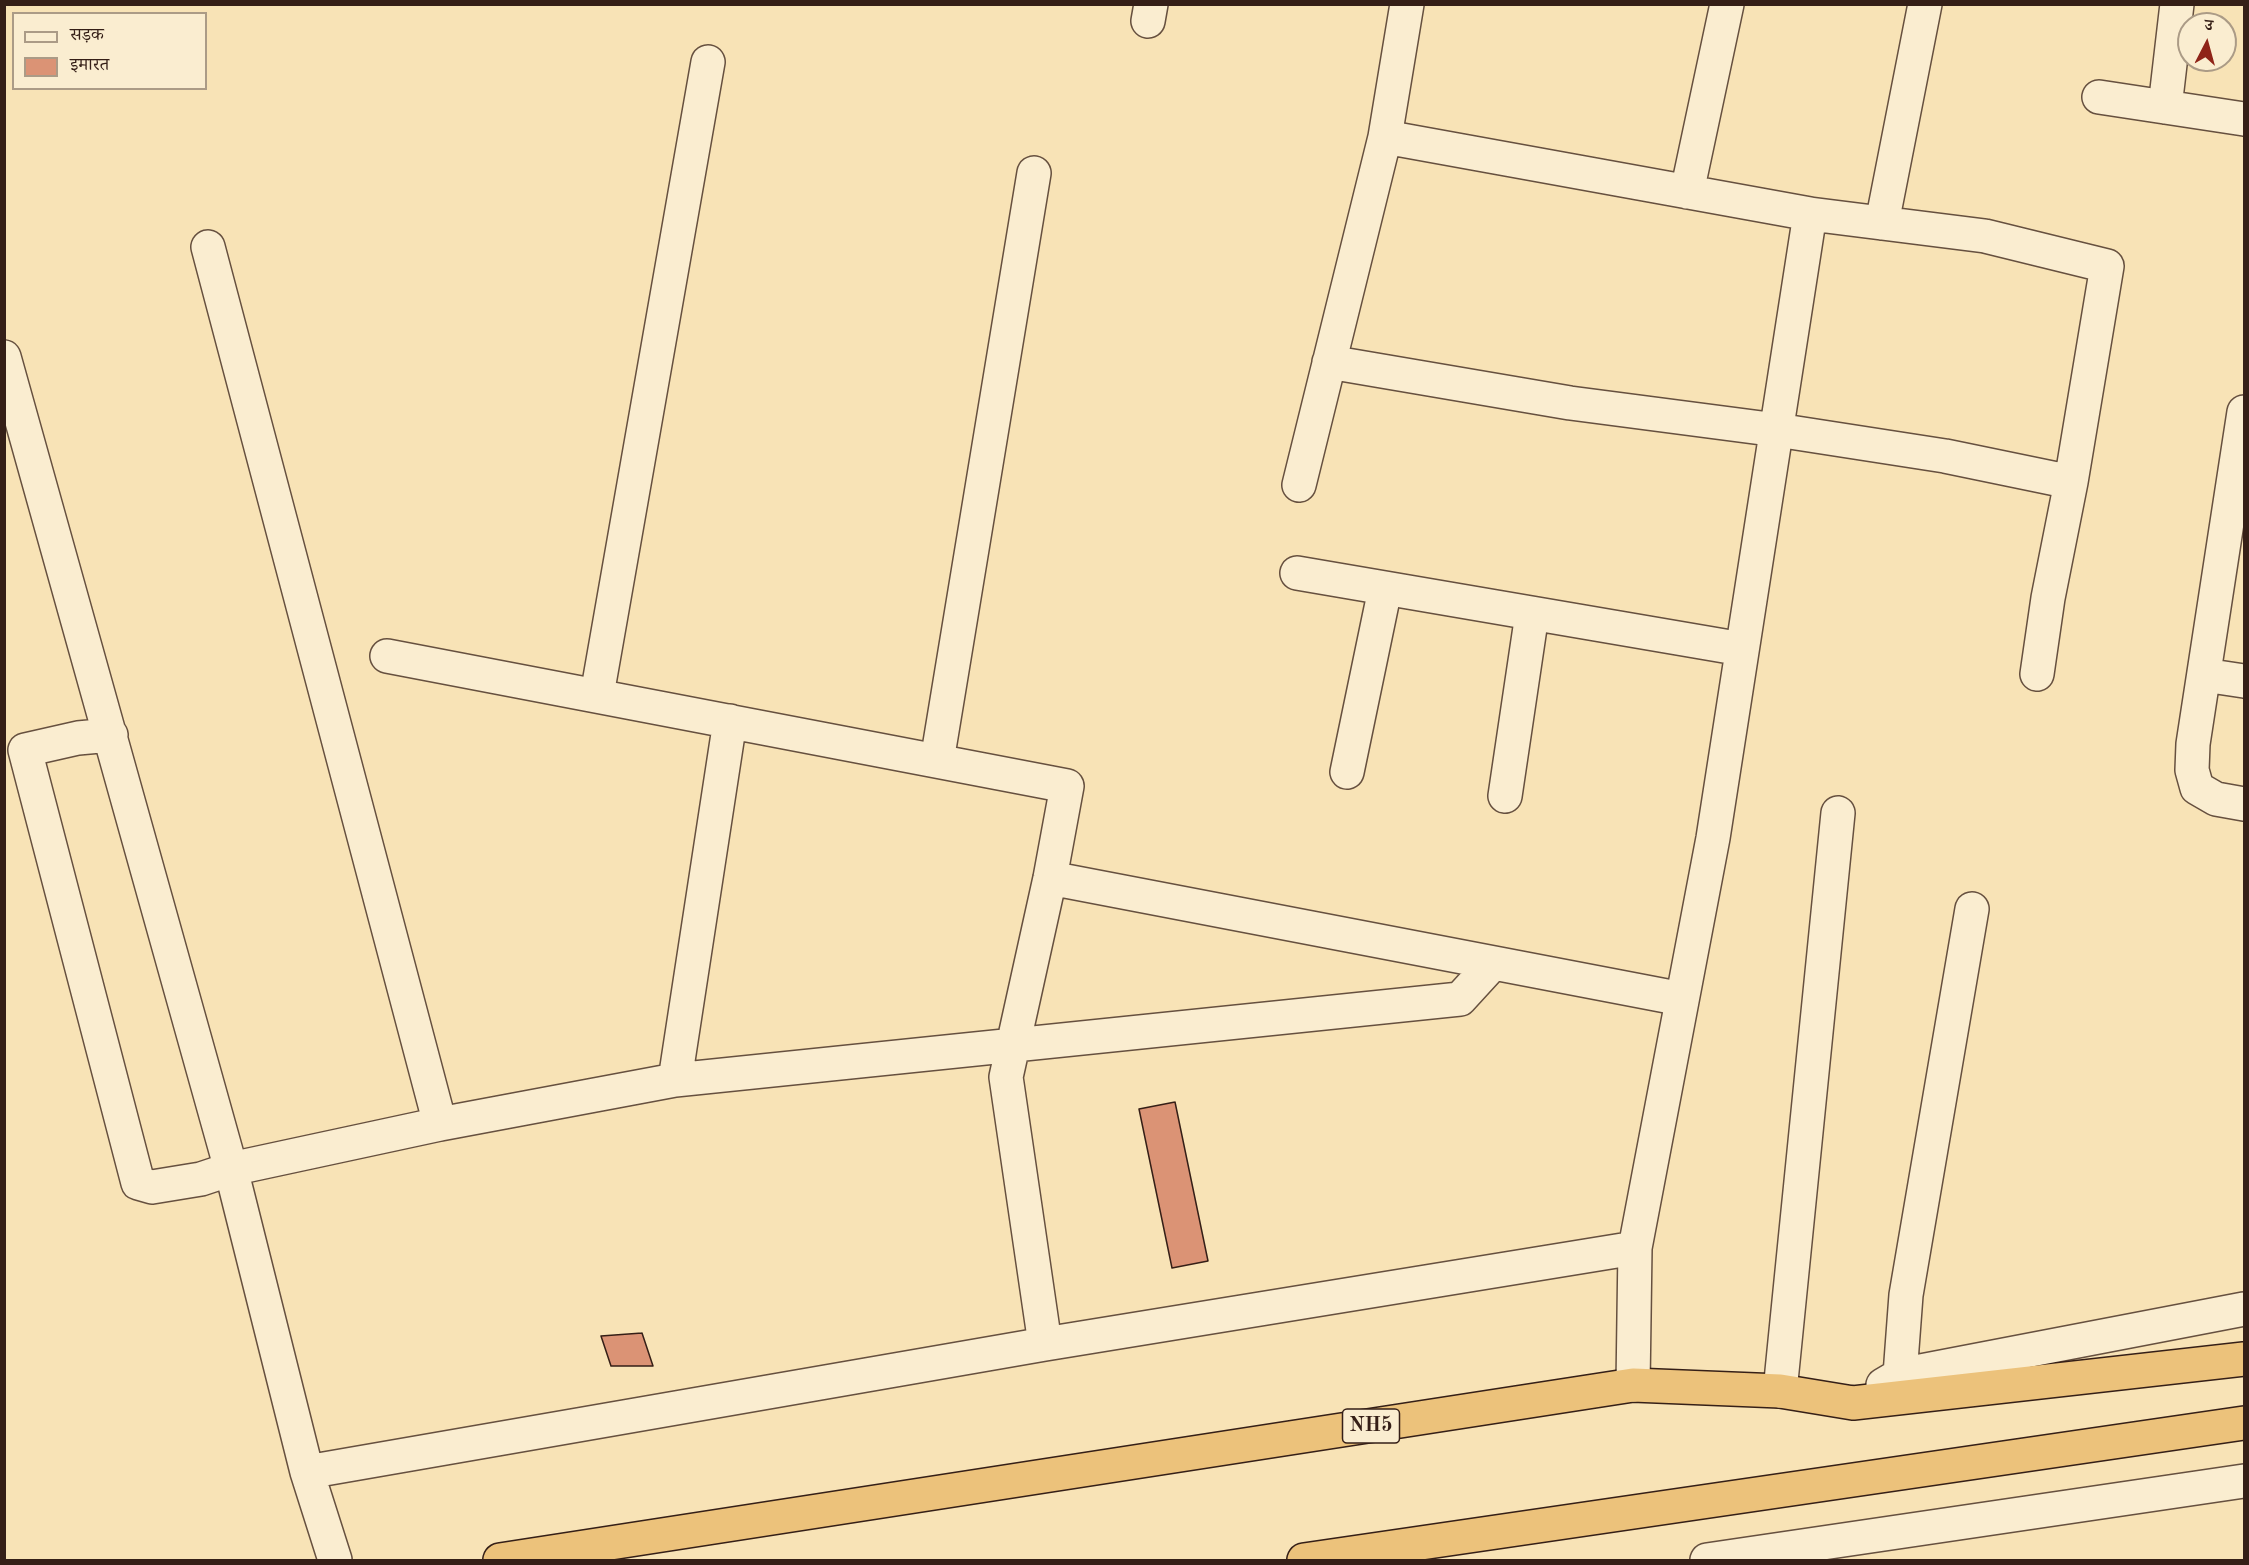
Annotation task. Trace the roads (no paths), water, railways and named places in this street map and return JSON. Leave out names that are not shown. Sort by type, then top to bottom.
[{"type":"highway","name":"NH5","points":[[500,1560],[1633,1385],[1780,1391],[1853,1403],[2244,1359]]},
{"type":"highway","points":[[1304,1560],[2244,1423]]},
{"type":"street","points":[[1299,485],[1385,137],[1407,4]]},
{"type":"street","points":[[1687,192],[1727,4]]},
{"type":"street","points":[[1882,223],[1925,4]]},
{"type":"street","points":[[2164,107],[2177,4]]},
{"type":"street","points":[[597,695],[708,62]]},
{"type":"street","points":[[2099,97],[2244,119]]},
{"type":"street","points":[[1385,137],[1810,214],[1985,236],[2107,266],[2072,482],[2048,598],[2037,674]]},
{"type":"street","points":[[937,761],[1034,173]]},
{"type":"street","points":[[1633,1385],[1635,1248],[1713,837],[1810,214]]},
{"type":"street","points":[[208,247],[440,1124]]},
{"type":"street","points":[[4,357],[231,1169],[307,1472],[335,1560]]},
{"type":"street","points":[[1329,362],[1570,403],[1777,430],[1945,456],[2072,482]]},
{"type":"street","points":[[2244,412],[2193,744],[2192,770],[2197,788],[2216,799],[2244,804]]},
{"type":"street","points":[[1297,573],[1385,590],[1742,649]]},
{"type":"street","points":[[1347,772],[1385,590]]},
{"type":"street","points":[[1505,796],[1532,614]]},
{"type":"street","points":[[387,656],[1067,786],[1050,878],[1006,1077],[1045,1344]]},
{"type":"street","points":[[2204,675],[2244,681]]},
{"type":"street","points":[[675,1080],[730,721]]},
{"type":"street","points":[[111,735],[78,738],[15,750],[138,1183],[152,1187],[201,1179],[231,1169],[440,1124],[675,1080],[1460,999],[1493,963]]},
{"type":"street","points":[[1780,1391],[1838,813]]},
{"type":"street","points":[[1050,878],[1682,999]]},
{"type":"street","points":[[1900,1375],[1906,1294],[1972,909]]},
{"type":"street","points":[[307,1472],[1045,1344],[1635,1248]]},
{"type":"street","points":[[1853,1403],[1900,1375],[2244,1309]]},
{"type":"street","points":[[1707,1560],[2244,1482]]}]
